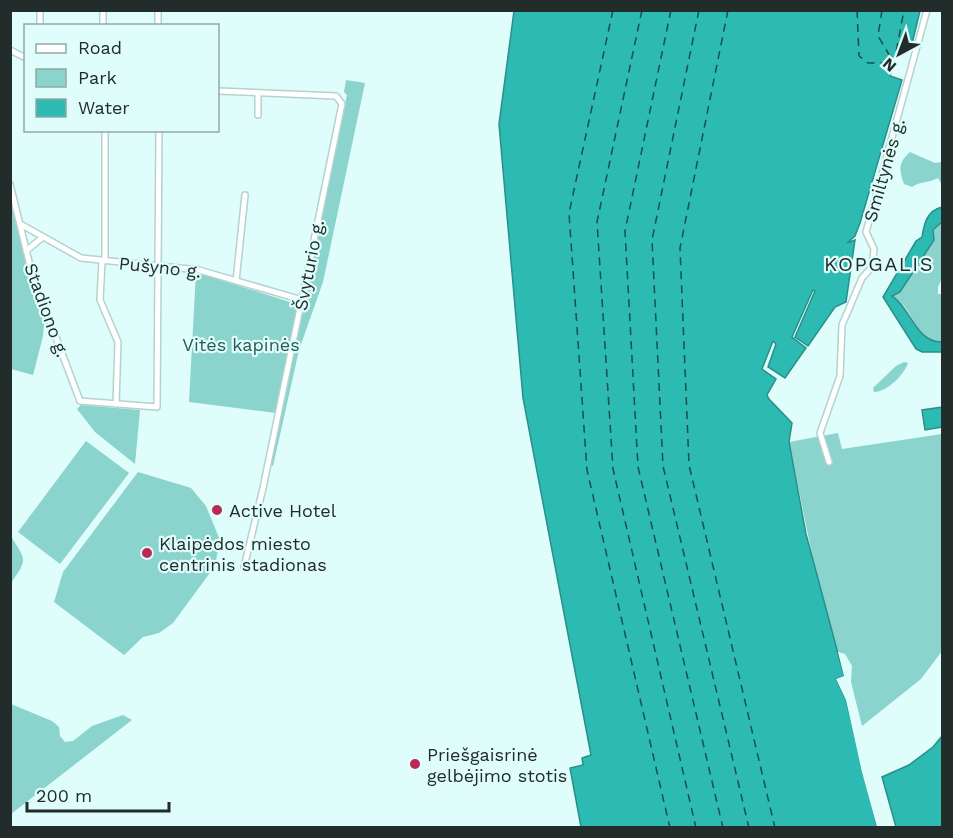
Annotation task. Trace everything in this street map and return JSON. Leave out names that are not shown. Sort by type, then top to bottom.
[{"type":"street","name":"Smiltynės g.","points":[[829,462],[820,433],[840,376],[842,325],[862,278],[872,267],[874,249],[866,232],[927,10]]},
{"type":"street","points":[[10,50],[24,57]]},
{"type":"street","points":[[219,91],[258,93],[258,115]]},
{"type":"street","name":"Švyturio g.","points":[[244,567],[261,498],[342,104],[336,96],[258,93]]},
{"type":"street","points":[[105,132],[103,261],[100,300],[118,342],[116,404]]},
{"type":"street","points":[[158,266],[159,132]]},
{"type":"street","name":"Stadiono g.","points":[[10,184],[22,225],[32,274],[80,401],[157,407],[158,266]]},
{"type":"street","points":[[236,281],[245,195]]},
{"type":"street","name":"Pušyno g.","points":[[22,225],[74,256],[199,270],[302,300]]},
{"type":"street","points":[[26,251],[43,237]]},
{"type":"green space","points":[[346,80],[365,83],[323,282],[299,350],[273,466],[270,465],[347,95],[344,92]]},
{"type":"green space","points":[[910,152],[935,163],[942,162],[942,185],[938,178],[912,187],[904,184],[901,167],[903,160]]},
{"type":"green space","points":[[10,191],[27,265],[45,315],[43,336],[33,375],[11,369]]},
{"type":"green space","points":[[942,222],[942,278],[938,294],[942,294],[942,342],[928,339],[923,335],[903,305],[892,296],[928,249],[933,231]]},
{"type":"green space","name":"Vitės kapinės","points":[[196,272],[299,305],[276,413],[189,402]]},
{"type":"green space","points":[[904,362],[908,363],[906,368],[894,382],[874,392],[873,388],[896,366]]},
{"type":"green space","points":[[81,405],[140,410],[135,464],[95,432],[77,409]]},
{"type":"green space","points":[[838,433],[842,449],[942,434],[942,651],[921,679],[862,726],[851,682],[852,666],[845,654],[838,652],[816,574],[789,442]]},
{"type":"green space","points":[[86,441],[129,473],[60,564],[18,532]]},
{"type":"green space","name":"Klaipėdos miesto centrinis stadionas","points":[[138,472],[191,488],[206,506],[220,540],[215,566],[173,623],[159,633],[143,637],[124,655],[54,602],[63,572]]},
{"type":"green space","points":[[11,536],[22,555],[23,563],[11,583]]},
{"type":"green space","points":[[11,704],[52,721],[59,727],[60,736],[65,742],[73,741],[92,726],[123,715],[132,720],[11,814]]},
{"type":"water","points":[[514,11],[920,11],[911,48],[899,45],[890,76],[902,80],[860,223],[855,236],[847,243],[855,240],[846,302],[835,307],[808,346],[795,337],[815,291],[813,290],[792,337],[806,348],[785,378],[768,367],[776,344],[773,341],[762,369],[776,379],[767,395],[769,399],[792,423],[789,442],[806,534],[844,676],[836,679],[846,700],[877,827],[581,827],[570,768],[583,765],[582,758],[591,755],[523,398],[499,124]]},
{"type":"water","points":[[942,207],[942,222],[933,230],[934,240],[900,292],[892,296],[899,301],[926,337],[942,342],[942,352],[922,352],[916,349],[883,297],[916,241],[922,237],[929,215]]},
{"type":"water","points":[[942,407],[942,427],[925,430],[922,410]]},
{"type":"water","points":[[942,736],[942,827],[896,827],[882,777],[909,765],[933,747]]},
{"type":"pier","points":[[838,652],[841,653],[847,676],[840,681],[849,700],[880,828],[877,827],[862,772],[846,700],[836,679],[844,676]]},
{"type":"ferry route","points":[[613,10],[569,213],[587,470],[670,828]]},
{"type":"ferry route","points":[[642,10],[597,222],[613,469],[696,828]]},
{"type":"ferry route","points":[[671,10],[625,231],[638,467],[723,828]]},
{"type":"ferry route","points":[[699,10],[652,240],[663,466],[749,828]]},
{"type":"ferry route","points":[[728,10],[680,248],[689,465],[775,828]]},
{"type":"ferry route","points":[[857,10],[859,56],[868,63],[894,63]]},
{"type":"ferry route","points":[[882,10],[878,36],[894,63],[904,10]]},
{"type":"place","name":"Active Hotel","points":[[217,510]]},
{"type":"place","name":"Klaipėdos miesto centrinis stadionas","points":[[147,553]]},
{"type":"place","name":"Priešgaisrinė gelbėjimo stotis","points":[[415,764]]},
{"type":"district","name":"KOPGALIS","points":[[879,264]]}]
